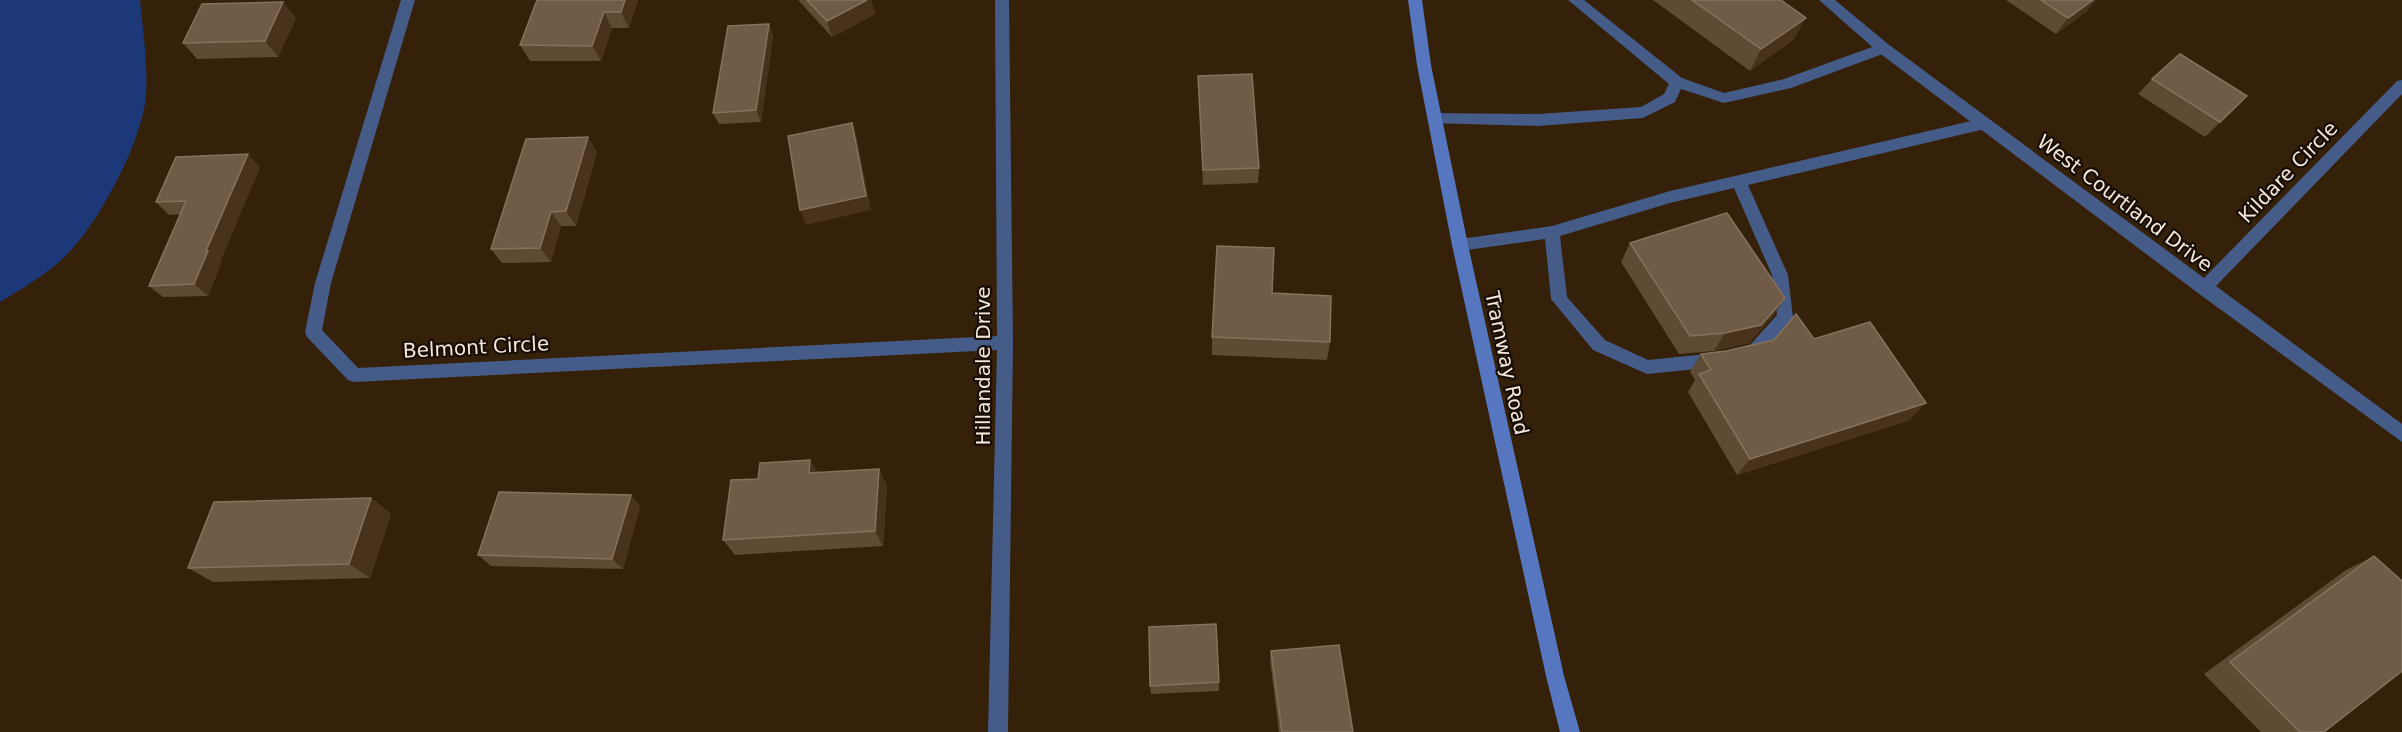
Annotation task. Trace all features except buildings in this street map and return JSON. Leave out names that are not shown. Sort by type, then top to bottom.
[{"type":"main road","name":"Tramway Road","points":[[1415,0],[1424,65],[1460,245],[1555,676],[1570,732]]},
{"type":"street","name":"Belmont Circle","points":[[408,0],[323,283],[313,332],[354,375],[1005,343]]},
{"type":"street","name":"Hillandale Drive","points":[[998,732],[1005,343],[1002,0]]},
{"type":"street","points":[[1575,0],[1677,82],[1724,98],[1786,84],[1883,48]]},
{"type":"street","name":"West Courtland Drive","points":[[1826,0],[1883,48],[2402,434]]},
{"type":"street","points":[[1435,119],[1538,120],[1643,112],[1670,98],[1677,82]]},
{"type":"street","name":"Kildare Circle","points":[[2204,288],[2402,85]]},
{"type":"street","points":[[1460,245],[1552,232],[1670,197],[1984,124]]},
{"type":"street","points":[[1552,232],[1559,299],[1599,345],[1647,367],[1714,360],[1755,351],[1785,317],[1780,275],[1739,181]]},
{"type":"water","points":[[0,0],[140,0],[145,48],[146,96],[143,114],[129,155],[108,197],[85,234],[57,264],[0,302]]}]
